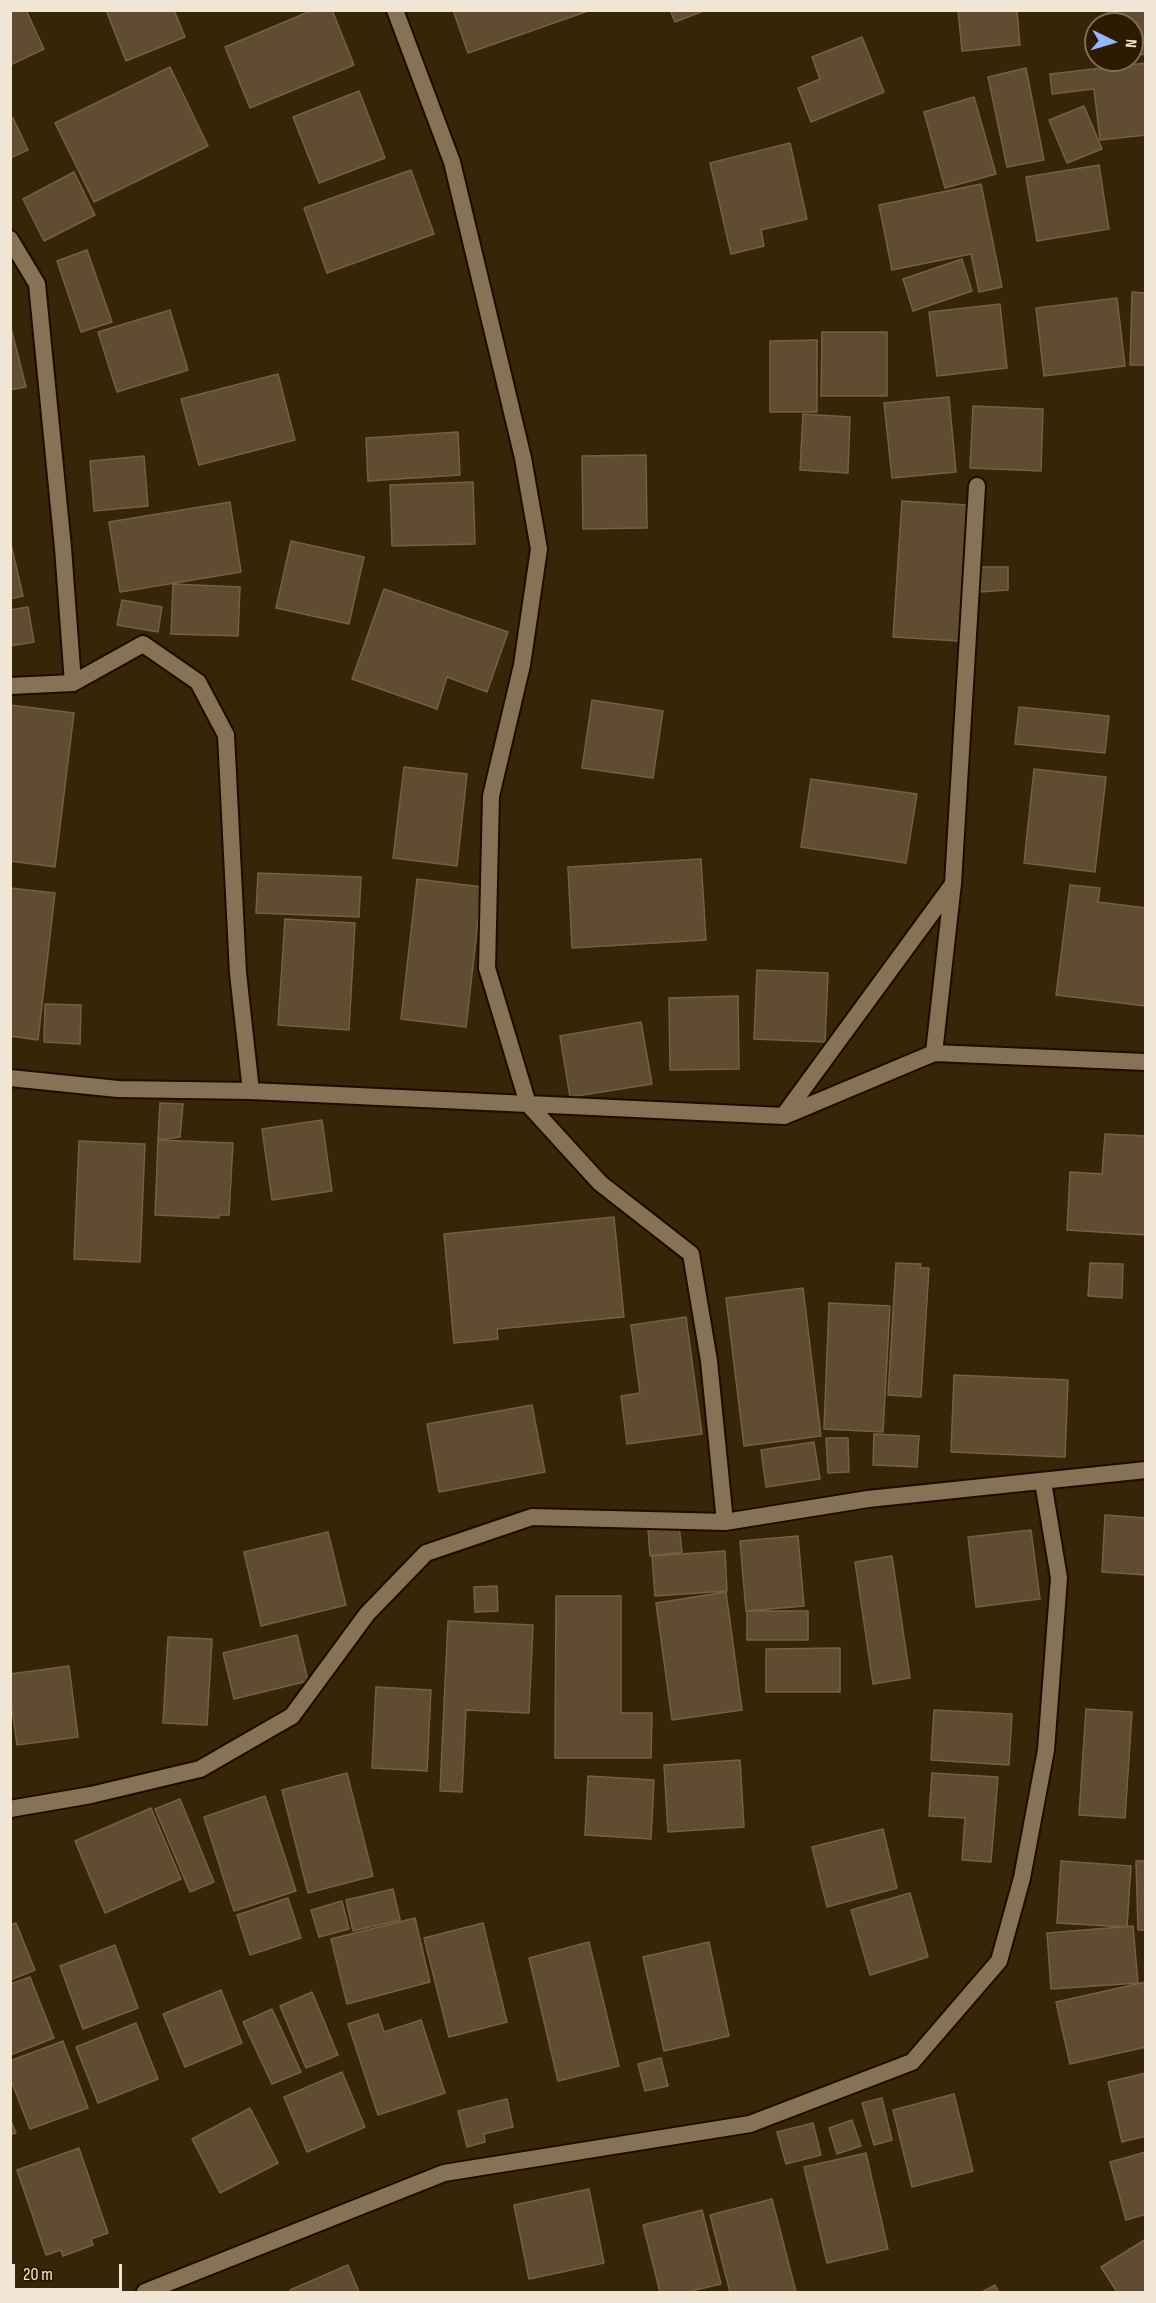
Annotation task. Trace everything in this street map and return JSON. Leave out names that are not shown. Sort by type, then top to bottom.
[{"type":"street","points":[[395,10],[452,162],[523,458],[538,549],[522,665],[491,795],[487,968],[528,1104],[600,1183],[691,1254],[709,1361],[725,1522]]},
{"type":"street","points":[[10,239],[37,284],[73,683]]},
{"type":"street","points":[[934,1053],[953,883],[977,486]]},
{"type":"street","points":[[10,686],[73,683],[143,644],[198,682],[226,735],[238,974],[251,1091]]},
{"type":"street","points":[[783,1116],[953,883]]},
{"type":"street","points":[[10,1078],[118,1089],[251,1091],[783,1116],[934,1053],[1146,1062]]},
{"type":"street","points":[[10,1809],[91,1795],[200,1769],[292,1716],[367,1614],[426,1553],[532,1517],[725,1522],[868,1499],[1146,1470]]},
{"type":"street","points":[[145,2292],[444,2173],[750,2124],[912,2062],[999,1961],[1022,1878],[1046,1750],[1059,1578],[1043,1482]]},
{"type":"building","points":[[10,10],[26,10],[44,49],[10,65]]},
{"type":"building","points":[[106,10],[174,10],[185,37],[126,61]]},
{"type":"building","points":[[313,10],[332,10],[354,65],[250,108],[225,47]]},
{"type":"building","points":[[453,10],[591,10],[468,53]]},
{"type":"building","points":[[670,10],[706,10],[675,22]]},
{"type":"building","points":[[958,10],[1017,10],[1020,45],[962,51]]},
{"type":"building","points":[[1107,10],[1146,10],[1146,54],[1144,54],[1144,12],[1107,12]]},
{"type":"building","points":[[862,37],[884,92],[811,122],[798,88],[820,79],[812,57]]},
{"type":"building","points":[[1144,63],[1146,63],[1146,135],[1100,140],[1094,89],[1052,94],[1050,74],[1084,70],[1084,72],[1144,72]]},
{"type":"building","points":[[170,67],[208,146],[94,202],[55,123]]},
{"type":"building","points":[[1026,68],[1044,160],[1007,167],[988,77]]},
{"type":"building","points":[[359,91],[385,158],[319,183],[293,117]]},
{"type":"building","points":[[974,97],[996,174],[945,188],[924,112]]},
{"type":"building","points":[[1084,106],[1102,149],[1067,163],[1049,120]]},
{"type":"building","points":[[13,118],[28,150],[10,158],[10,119]]},
{"type":"building","points":[[790,143],[807,219],[761,230],[764,246],[731,254],[710,163]]},
{"type":"building","points":[[1099,165],[1109,229],[1037,241],[1026,177]]},
{"type":"building","points":[[411,170],[434,234],[327,273],[304,208]]},
{"type":"building","points":[[74,172],[95,215],[44,241],[23,199]]},
{"type":"building","points":[[981,184],[1002,287],[979,292],[971,254],[892,270],[879,205]]},
{"type":"building","points":[[87,250],[112,322],[81,332],[57,261]]},
{"type":"building","points":[[962,259],[972,291],[913,311],[903,279]]},
{"type":"building","points":[[1132,292],[1146,293],[1146,365],[1130,365]]},
{"type":"building","points":[[1117,298],[1125,366],[1044,376],[1036,308]]},
{"type":"building","points":[[1000,304],[1007,368],[937,376],[929,312]]},
{"type":"building","points":[[170,310],[188,370],[117,392],[98,332]]},
{"type":"building","points":[[10,324],[26,387],[10,390]]},
{"type":"building","points":[[822,332],[887,332],[887,396],[821,396]]},
{"type":"building","points":[[817,340],[817,412],[770,412],[770,341]]},
{"type":"building","points":[[278,374],[295,440],[199,465],[181,399]]},
{"type":"building","points":[[949,397],[956,472],[892,478],[884,403]]},
{"type":"building","points":[[973,406],[1043,409],[1041,471],[970,468]]},
{"type":"building","points":[[803,414],[850,417],[848,473],[800,470]]},
{"type":"building","points":[[458,432],[460,475],[368,481],[366,438]]},
{"type":"building","points":[[646,455],[647,528],[583,529],[582,456]]},
{"type":"building","points":[[144,456],[148,506],[94,511],[90,461]]},
{"type":"building","points":[[473,482],[475,544],[392,546],[390,485]]},
{"type":"building","points":[[902,501],[968,505],[959,641],[893,637]]},
{"type":"building","points":[[230,502],[241,572],[120,592],[109,522]]},
{"type":"building","points":[[10,540],[23,596],[10,599]]},
{"type":"building","points":[[291,541],[364,557],[349,624],[276,608]]},
{"type":"building","points":[[978,567],[1008,567],[1008,590],[979,592]]},
{"type":"building","points":[[173,584],[240,587],[238,636],[171,634]]},
{"type":"building","points":[[384,589],[508,632],[487,692],[447,677],[437,709],[352,679]]},
{"type":"building","points":[[122,600],[162,607],[158,632],[117,625]]},
{"type":"building","points":[[28,607],[34,642],[10,646],[10,610]]},
{"type":"building","points":[[592,700],[663,711],[653,778],[582,768]]},
{"type":"building","points":[[10,705],[74,713],[55,867],[10,861]]},
{"type":"building","points":[[1019,707],[1109,716],[1105,753],[1015,744]]},
{"type":"building","points":[[404,767],[467,774],[457,866],[393,858]]},
{"type":"building","points":[[1034,769],[1106,777],[1095,872],[1024,863]]},
{"type":"building","points":[[811,779],[917,794],[906,863],[801,847]]},
{"type":"building","points":[[701,859],[706,940],[572,948],[568,867]]},
{"type":"building","points":[[258,873],[361,877],[359,917],[256,913]]},
{"type":"building","points":[[417,879],[482,887],[466,1027],[401,1019]]},
{"type":"building","points":[[1070,885],[1100,888],[1098,902],[1146,908],[1146,1006],[1056,995]]},
{"type":"building","points":[[10,888],[55,893],[38,1040],[10,1036]]},
{"type":"building","points":[[285,919],[355,923],[349,1030],[278,1025]]},
{"type":"building","points":[[757,970],[828,973],[825,1042],[754,1039]]},
{"type":"building","points":[[738,996],[739,1069],[670,1070],[669,998]]},
{"type":"building","points":[[45,1004],[81,1005],[80,1044],[44,1042]]},
{"type":"building","points":[[641,1022],[652,1084],[570,1097],[560,1036]]},
{"type":"building","points":[[160,1103],[183,1104],[180,1137],[158,1140]]},
{"type":"building","points":[[322,1120],[332,1191],[272,1200],[262,1129]]},
{"type":"building","points":[[1105,1134],[1146,1136],[1146,1235],[1067,1230],[1070,1172],[1102,1174]]},
{"type":"building","points":[[158,1140],[233,1143],[229,1215],[219,1215],[219,1218],[155,1215]]},
{"type":"building","points":[[79,1141],[145,1144],[140,1262],[74,1259]]},
{"type":"building","points":[[614,1217],[624,1317],[497,1329],[498,1339],[454,1343],[444,1234]]},
{"type":"building","points":[[896,1263],[921,1264],[920,1268],[929,1268],[921,1397],[888,1395]]},
{"type":"building","points":[[1090,1263],[1123,1264],[1122,1298],[1088,1296]]},
{"type":"building","points":[[803,1288],[821,1436],[744,1446],[726,1298]]},
{"type":"building","points":[[829,1303],[890,1306],[883,1432],[824,1429]]},
{"type":"building","points":[[686,1317],[702,1434],[627,1444],[621,1396],[640,1393],[631,1325]]},
{"type":"building","points":[[954,1375],[1068,1380],[1065,1457],[951,1452]]},
{"type":"building","points":[[532,1405],[545,1472],[439,1492],[427,1424]]},
{"type":"building","points":[[874,1434],[919,1436],[917,1467],[873,1465]]},
{"type":"building","points":[[826,1438],[848,1438],[849,1472],[828,1473]]},
{"type":"building","points":[[814,1442],[820,1479],[766,1487],[761,1450]]},
{"type":"building","points":[[1105,1515],[1146,1518],[1146,1575],[1102,1572]]},
{"type":"building","points":[[679,1526],[682,1552],[650,1556],[648,1529]]},
{"type":"building","points":[[1031,1530],[1040,1599],[976,1607],[968,1537]]},
{"type":"building","points":[[328,1532],[346,1605],[261,1626],[244,1552]]},
{"type":"building","points":[[798,1536],[804,1606],[746,1611],[740,1541]]},
{"type":"building","points":[[725,1551],[727,1591],[655,1596],[652,1556]]},
{"type":"building","points":[[892,1556],[910,1678],[873,1684],[855,1562]]},
{"type":"building","points":[[497,1586],[498,1611],[475,1612],[474,1587]]},
{"type":"building","points":[[726,1592],[742,1710],[672,1720],[656,1603]]},
{"type":"building","points":[[556,1596],[621,1596],[621,1713],[652,1713],[651,1758],[555,1758]]},
{"type":"building","points":[[747,1611],[808,1611],[808,1640],[747,1640]]},
{"type":"building","points":[[448,1621],[533,1625],[529,1713],[466,1710],[462,1792],[440,1791]]},
{"type":"building","points":[[297,1635],[308,1681],[234,1699],[223,1653]]},
{"type":"building","points":[[168,1637],[212,1639],[207,1725],[163,1723]]},
{"type":"building","points":[[840,1648],[840,1692],[766,1692],[766,1649]]},
{"type":"building","points":[[69,1666],[78,1737],[17,1745],[10,1694],[10,1674]]},
{"type":"building","points":[[376,1687],[431,1690],[427,1771],[372,1768]]},
{"type":"building","points":[[1086,1709],[1132,1712],[1125,1818],[1079,1815]]},
{"type":"building","points":[[934,1710],[1012,1714],[1009,1765],[931,1760]]},
{"type":"building","points":[[740,1760],[744,1827],[668,1832],[664,1765]]},
{"type":"building","points":[[347,1773],[373,1876],[308,1893],[282,1790]]},
{"type":"building","points":[[932,1773],[998,1777],[991,1862],[962,1860],[965,1818],[929,1816]]},
{"type":"building","points":[[588,1776],[654,1780],[651,1839],[585,1835]]},
{"type":"building","points":[[265,1796],[296,1891],[234,1911],[204,1817]]},
{"type":"building","points":[[180,1799],[214,1882],[190,1892],[155,1809]]},
{"type":"building","points":[[151,1808],[181,1879],[105,1913],[75,1841]]},
{"type":"building","points":[[883,1829],[897,1888],[827,1907],[812,1847]]},
{"type":"building","points":[[1061,1861],[1131,1866],[1127,1927],[1057,1923]]},
{"type":"building","points":[[1136,1861],[1146,1861],[1146,1930],[1138,1930]]},
{"type":"building","points":[[393,1889],[400,1920],[353,1931],[346,1900]]},
{"type":"building","points":[[910,1893],[928,1957],[870,1975],[851,1910]]},
{"type":"building","points":[[288,1898],[301,1938],[250,1955],[237,1915]]},
{"type":"building","points":[[342,1901],[349,1929],[319,1937],[311,1910]]},
{"type":"building","points":[[415,1918],[430,1982],[347,2004],[331,1939]]},
{"type":"building","points":[[16,1923],[35,1970],[10,1980],[10,1925]]},
{"type":"building","points":[[483,1923],[507,2022],[449,2037],[424,1938]]},
{"type":"building","points":[[1133,1926],[1138,1983],[1051,1989],[1047,1933]]},
{"type":"building","points":[[589,1942],[619,2066],[558,2081],[529,1958]]},
{"type":"building","points":[[709,1942],[729,2036],[664,2051],[643,1957]]},
{"type":"building","points":[[115,1945],[138,2008],[83,2029],[60,1966]]},
{"type":"building","points":[[30,1977],[54,2038],[10,2055],[10,1984]]},
{"type":"building","points":[[1146,1982],[1146,2047],[1070,2064],[1056,2002]]},
{"type":"building","points":[[221,1990],[242,2043],[185,2067],[163,2014]]},
{"type":"building","points":[[312,1992],[338,2055],[306,2068],[280,2006]]},
{"type":"building","points":[[272,2009],[301,2072],[272,2084],[243,2022]]},
{"type":"building","points":[[378,2014],[384,2032],[421,2020],[445,2093],[378,2115],[348,2024]]},
{"type":"building","points":[[136,2023],[158,2079],[98,2103],[76,2047]]},
{"type":"building","points":[[63,2041],[88,2108],[30,2129],[10,2078],[10,2061]]},
{"type":"building","points":[[661,2058],[668,2086],[645,2091],[638,2064]]},
{"type":"building","points":[[342,2072],[365,2127],[307,2152],[284,2097]]},
{"type":"building","points":[[1146,2073],[1146,2136],[1122,2142],[1108,2082]]},
{"type":"building","points":[[954,2094],[973,2171],[912,2187],[893,2110]]},
{"type":"building","points":[[882,2098],[892,2140],[874,2145],[862,2103]]},
{"type":"building","points":[[507,2099],[513,2127],[484,2134],[485,2142],[467,2147],[458,2111]]},
{"type":"building","points":[[250,2108],[278,2163],[220,2193],[192,2139]]},
{"type":"building","points":[[10,2119],[16,2133],[10,2135]]},
{"type":"building","points":[[852,2120],[861,2146],[837,2154],[829,2128]]},
{"type":"building","points":[[813,2123],[821,2155],[786,2164],[777,2132]]},
{"type":"building","points":[[79,2148],[108,2233],[91,2239],[93,2245],[63,2256],[61,2250],[46,2255],[17,2170]]},
{"type":"building","points":[[1146,2152],[1146,2214],[1126,2220],[1110,2162]]},
{"type":"building","points":[[866,2153],[888,2249],[827,2263],[804,2167]]},
{"type":"building","points":[[589,2189],[604,2263],[529,2279],[514,2205]]},
{"type":"building","points":[[772,2199],[796,2292],[730,2292],[710,2215]]},
{"type":"building","points":[[702,2210],[721,2284],[687,2292],[660,2292],[643,2225]]},
{"type":"building","points":[[1146,2239],[1146,2292],[1117,2292],[1101,2267]]},
{"type":"building","points":[[348,2265],[359,2292],[291,2292],[290,2290]]},
{"type":"building","points":[[995,2285],[999,2292],[982,2292]]}]
